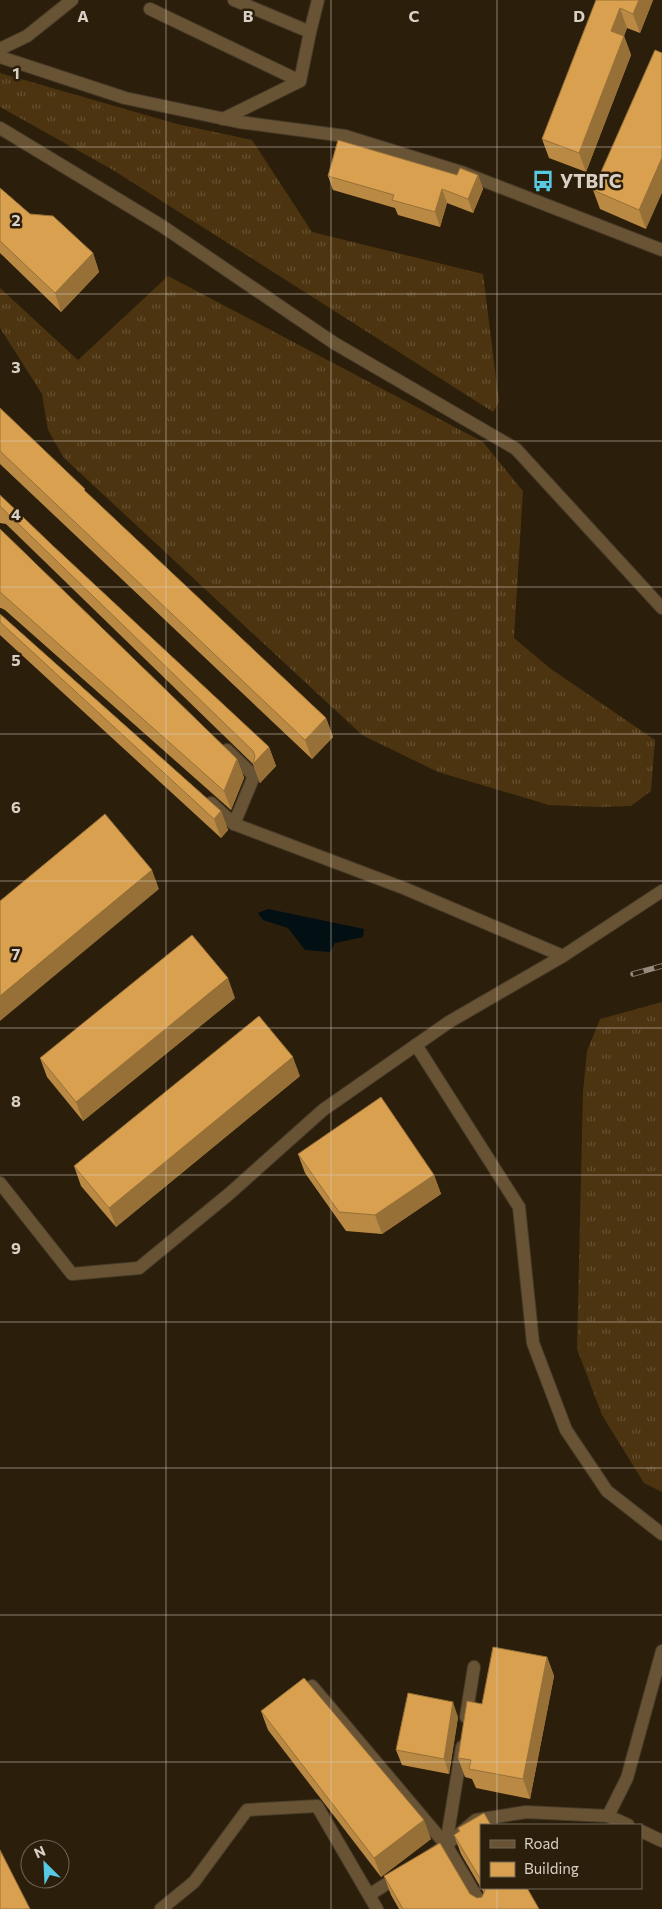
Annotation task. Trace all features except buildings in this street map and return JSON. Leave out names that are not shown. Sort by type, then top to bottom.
[{"type":"lane","points":[[0,49],[26,36],[72,0]]},
{"type":"lane","points":[[234,0],[310,32]]},
{"type":"lane","points":[[300,81],[318,0]]},
{"type":"lane","points":[[150,10],[300,81]]},
{"type":"lane","points":[[0,57],[125,98],[223,119],[345,136],[464,173],[662,250]]},
{"type":"lane","points":[[223,119],[300,81]]},
{"type":"lane","points":[[0,128],[162,226],[334,343],[516,449],[662,608]]},
{"type":"lane","points":[[219,742],[254,776],[234,824]]},
{"type":"lane","points":[[205,798],[234,824],[406,889],[563,956]]},
{"type":"lane","points":[[0,1183],[72,1274],[138,1268],[229,1194],[323,1110],[449,1022],[563,956],[662,891]]},
{"type":"lane","points":[[416,1045],[520,1207],[533,1343],[566,1430],[607,1491],[662,1534]]},
{"type":"lane","points":[[608,1816],[627,1778],[662,1651]]},
{"type":"lane","points":[[446,1845],[474,1667]]},
{"type":"lane","points":[[312,1686],[446,1845],[484,1909]]},
{"type":"lane","points":[[161,1909],[194,1882],[247,1810],[317,1806],[377,1909]]},
{"type":"lane","points":[[369,1896],[446,1845],[476,1820],[526,1812],[608,1816],[626,1824]]},
{"type":"lane","points":[[642,1831],[662,1841]]},
{"type":"green space","points":[[0,73],[177,124],[252,140],[312,232],[483,274],[499,402],[493,412],[113,170],[0,107]]},
{"type":"green space","points":[[168,276],[483,442],[523,491],[514,638],[551,669],[655,740],[651,791],[631,806],[549,805],[438,772],[362,735],[64,458],[48,430],[42,394],[0,328],[0,288],[78,360]]},
{"type":"green space","points":[[662,1002],[662,1492],[644,1483],[602,1415],[577,1349],[583,1092],[587,1051],[600,1019]]},
{"type":"shaded area","points":[[268,909],[364,929],[363,937],[335,943],[330,952],[305,950],[288,928],[263,920],[258,913]]},
{"type":"railway","points":[[633,974],[662,966]]},
{"type":"place","name":"УТВГС","points":[[543,181]]}]
